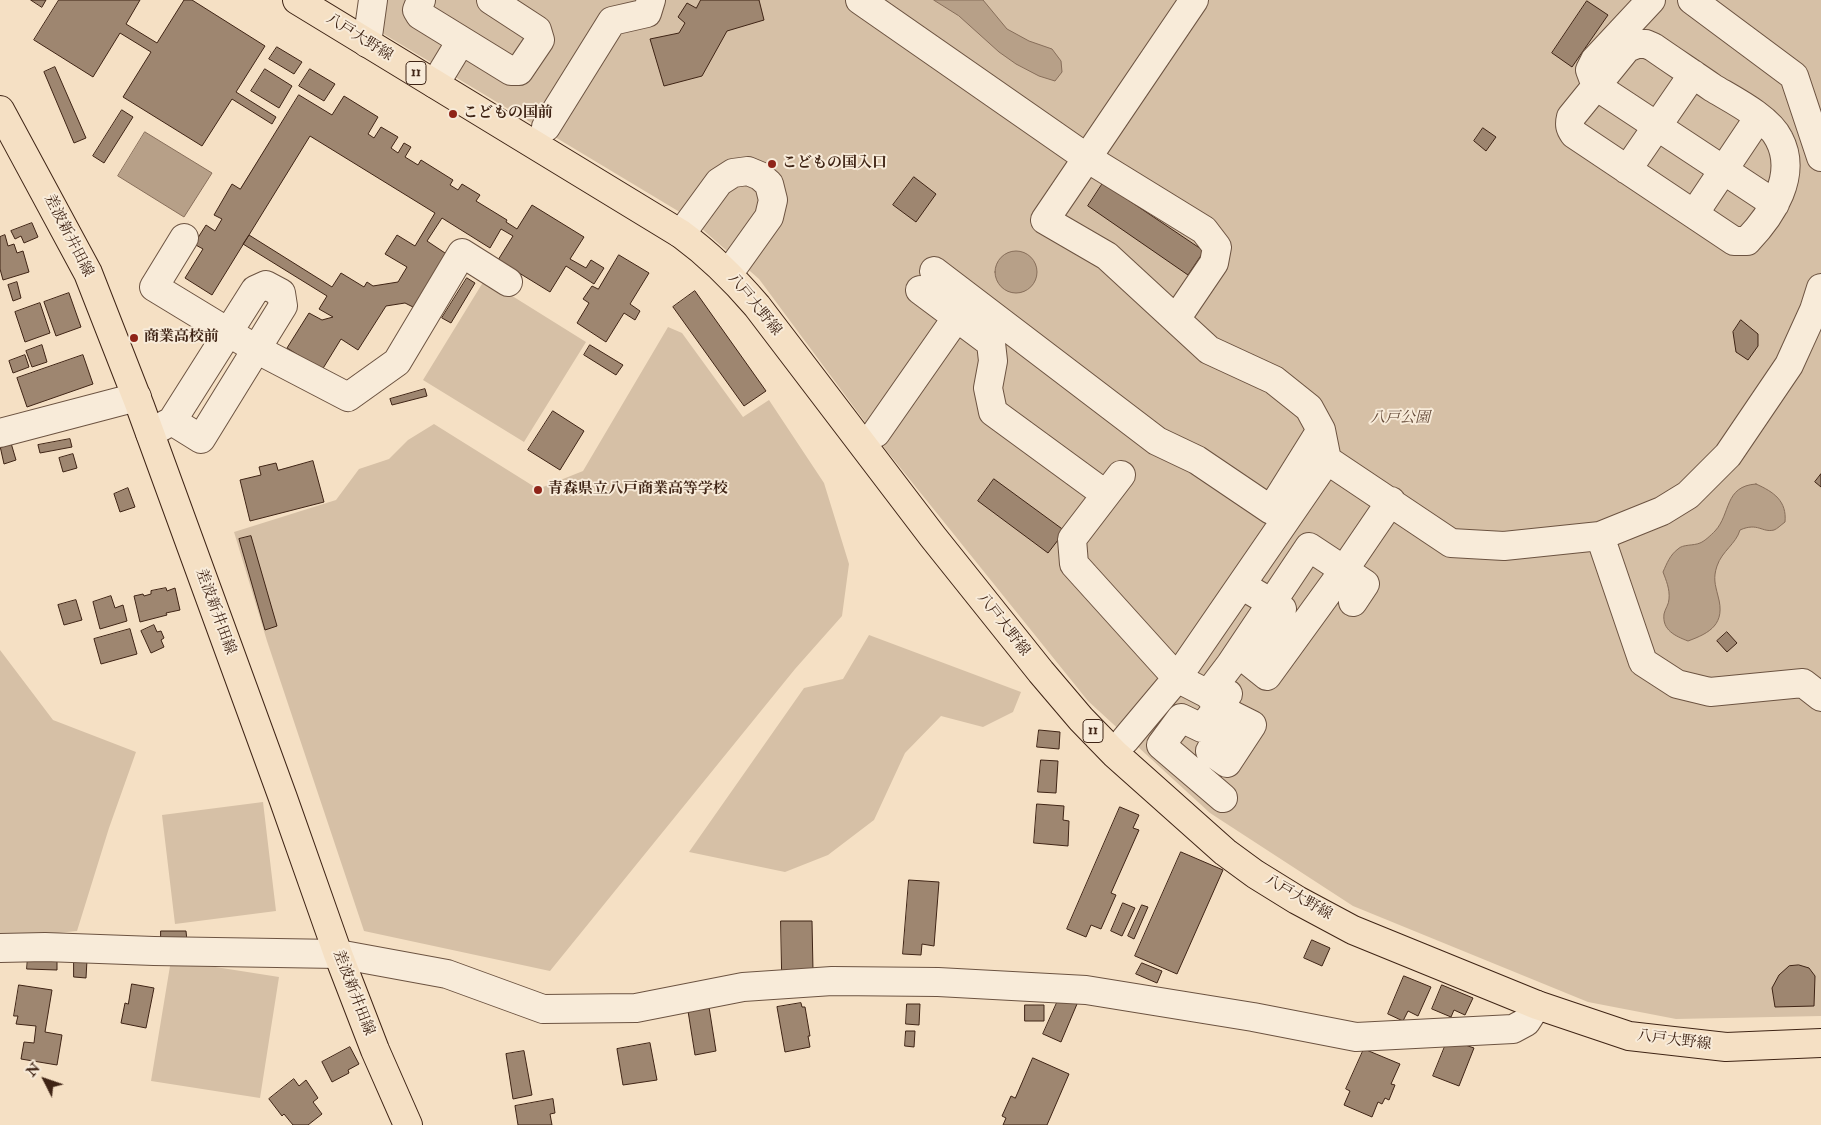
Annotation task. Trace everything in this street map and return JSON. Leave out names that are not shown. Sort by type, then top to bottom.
[{"type":"main road","name":"八戸大野線","points":[[297,0],[681,234],[729,273],[757,306],[933,537],[1081,719],[1115,754],[1225,852],[1297,900],[1353,930],[1537,1006],[1629,1036],[1726,1046],[1821,1043]]},
{"type":"main road","name":"差波新井田線","points":[[0,110],[88,273],[137,398],[161,427],[283,798],[338,954],[375,1050],[408,1125]]},
{"type":"street","points":[[367,43],[373,0]]},
{"type":"street","points":[[422,0],[417,10],[420,15],[511,71],[519,71],[540,40],[537,30],[491,0]]},
{"type":"street","points":[[546,127],[608,10],[647,13],[651,0]]},
{"type":"street","points":[[860,0],[1087,158],[1204,230],[1217,246],[1214,263],[1176,319]]},
{"type":"street","points":[[1194,0],[1045,220],[1107,256],[1209,350],[1274,380],[1310,408],[1320,430],[1327,460],[1451,543],[1504,546],[1600,536],[1662,511],[1688,495],[1728,455],[1789,366],[1814,310],[1821,288]]},
{"type":"street","points":[[1650,0],[1595,60],[1590,70],[1596,86],[1775,204]]},
{"type":"street","points":[[1692,0],[1794,76],[1821,157]]},
{"type":"street","points":[[435,84],[461,41]]},
{"type":"street","points":[[1638,44],[1646,44],[1759,117],[1779,137],[1786,159],[1786,166],[1781,192],[1775,204],[1752,236],[1747,241],[1734,241],[1574,134],[1570,129],[1570,117],[1596,86],[1627,48],[1638,44]]},
{"type":"street","points":[[1627,170],[1693,74]]},
{"type":"street","points":[[1694,214],[1759,117]]},
{"type":"street","points":[[681,234],[719,182],[732,172],[748,171],[760,176],[769,184],[773,200],[769,217],[729,273]]},
{"type":"street","points":[[184,238],[154,287],[256,349],[348,397],[397,362],[462,253],[508,282]]},
{"type":"street","points":[[1220,705],[1177,678],[1074,564],[1072,539],[1113,484],[993,412],[988,388],[993,361],[991,343],[957,317],[927,280],[1157,441],[1197,460],[1271,510],[1320,430]]},
{"type":"street","points":[[266,285],[281,294],[283,306],[201,439],[161,427],[228,333],[255,290],[266,285]]},
{"type":"street","points":[[876,433],[957,317]]},
{"type":"street","points":[[0,433],[137,398]]},
{"type":"street","points":[[1125,740],[1177,678],[1327,460]]},
{"type":"street","points":[[1241,585],[1282,609],[1247,660],[1267,676],[1391,502]]},
{"type":"street","points":[[1600,536],[1643,662],[1677,684],[1710,692],[1803,683],[1821,697]]},
{"type":"street","points":[[1222,798],[1161,745],[1181,718],[1202,728],[1220,705],[1240,675],[1230,665],[1309,547],[1365,584],[1353,602]]},
{"type":"street","points":[[0,948],[44,947],[338,954],[447,974],[543,1009],[636,1008],[743,988],[832,981],[938,982],[1086,990],[1253,1016],[1356,1037],[1513,1029],[1526,1022],[1537,1006]]},
{"type":"green space","name":"八戸公園","points":[[384,0],[1821,0],[1821,1016],[1676,1019],[1588,1002],[1353,906],[1210,813],[1088,701],[882,445],[759,279],[702,229],[678,211],[377,30]]},
{"type":"green space","points":[[485,279],[586,342],[524,442],[423,380]]},
{"type":"green space","points":[[668,327],[682,333],[743,417],[769,400],[824,483],[849,564],[842,616],[795,669],[550,971],[364,931],[267,641],[234,532],[336,500],[359,469],[389,459],[408,440],[434,424],[538,489],[583,471]]},
{"type":"green space","points":[[869,635],[1021,692],[1013,712],[983,727],[941,716],[905,753],[874,820],[828,855],[785,872],[689,852],[804,688],[843,679]]},
{"type":"green space","points":[[0,650],[53,720],[136,752],[109,828],[77,931],[0,939]]},
{"type":"green space","points":[[263,802],[276,911],[175,924],[162,815]]},
{"type":"green space","points":[[171,960],[279,977],[260,1098],[151,1081]]},
{"type":"shaded area","points":[[934,0],[983,0],[1007,29],[1029,41],[1052,49],[1061,61],[1062,72],[1055,81],[1039,76],[1016,64],[999,52],[959,16]]},
{"type":"shaded area","points":[[145,132],[212,173],[184,217],[118,176]]},
{"type":"shaded area","points":[[1020,251],[1028,254],[1034,260],[1037,272],[1034,284],[1028,290],[1012,293],[1004,290],[998,284],[995,268],[998,260],[1004,254]]},
{"type":"shaded area","points":[[1756,484],[1778,498],[1784,508],[1785,522],[1778,528],[1770,531],[1756,527],[1740,530],[1719,561],[1715,574],[1720,606],[1718,620],[1709,631],[1696,638],[1688,641],[1678,637],[1670,632],[1664,620],[1669,599],[1663,572],[1667,562],[1680,547],[1700,543],[1708,538],[1720,524],[1733,495],[1746,486]]},
{"type":"building","points":[[31,0],[46,0],[42,7]]},
{"type":"building","points":[[59,0],[140,0],[126,24],[157,43],[184,0],[192,0],[265,46],[236,92],[276,117],[272,124],[232,99],[202,146],[123,97],[151,52],[120,33],[93,77],[34,40]]},
{"type":"building","points":[[701,0],[759,0],[764,20],[727,31],[702,76],[664,86],[650,39],[679,33],[685,23],[678,17],[687,3],[696,8]]},
{"type":"building","points":[[1587,1],[1608,15],[1572,67],[1552,53]]},
{"type":"building","points":[[277,47],[302,62],[294,74],[269,59]]},
{"type":"building","points":[[55,67],[86,138],[74,143],[44,72]]},
{"type":"building","points":[[265,69],[292,86],[279,108],[251,91]]},
{"type":"building","points":[[310,69],[335,84],[324,101],[299,86]]},
{"type":"building","points":[[299,95],[332,115],[344,96],[378,117],[368,134],[374,138],[381,127],[398,137],[391,148],[398,153],[404,143],[411,147],[405,157],[418,165],[421,160],[453,180],[450,185],[458,190],[462,184],[480,195],[476,201],[507,220],[506,222],[517,229],[532,205],[584,237],[570,259],[586,268],[591,260],[604,268],[594,284],[566,266],[550,292],[498,260],[513,236],[501,229],[490,248],[442,218],[427,241],[448,255],[415,308],[405,303],[386,306],[358,350],[341,339],[322,370],[287,348],[309,313],[322,320],[333,317],[319,309],[327,296],[243,244],[212,295],[185,278],[203,249],[194,244],[206,225],[215,231],[222,219],[214,215],[232,184],[240,189]],"holes":[[[310,136],[435,213],[415,246],[397,235],[385,254],[407,267],[398,282],[373,286],[367,282],[364,287],[341,273],[332,287],[249,235]]]},
{"type":"building","points":[[122,110],[133,117],[104,163],[93,156]]},
{"type":"building","points":[[1483,128],[1496,137],[1486,151],[1474,141]]},
{"type":"building","points":[[914,177],[936,194],[916,222],[893,205]]},
{"type":"building","points":[[1103,183],[1204,251],[1188,275],[1088,206]]},
{"type":"building","points":[[32,223],[38,237],[24,243],[21,236],[15,239],[11,231]]},
{"type":"building","points":[[5,235],[8,246],[14,244],[17,253],[23,251],[29,272],[3,280],[0,269],[0,237]]},
{"type":"building","points":[[619,255],[649,273],[630,304],[640,311],[635,320],[624,313],[606,342],[577,323],[589,303],[583,299],[592,286],[598,289]]},
{"type":"building","points":[[467,278],[475,283],[451,323],[442,318]]},
{"type":"building","points":[[17,282],[21,298],[13,301],[8,285]]},
{"type":"building","points":[[695,291],[766,391],[744,406],[673,307]]},
{"type":"building","points":[[69,293],[81,327],[56,336],[44,302]]},
{"type":"building","points":[[40,303],[50,333],[25,342],[15,312]]},
{"type":"building","points":[[1741,320],[1758,334],[1758,346],[1748,360],[1736,352],[1733,332]]},
{"type":"building","points":[[42,345],[47,362],[32,367],[26,351]]},
{"type":"building","points":[[590,345],[623,365],[616,375],[584,355]]},
{"type":"building","points":[[25,355],[29,367],[13,373],[9,361]]},
{"type":"building","points":[[83,355],[93,384],[27,407],[17,378]]},
{"type":"building","points":[[425,389],[427,396],[392,405],[390,399]]},
{"type":"building","points":[[553,411],[584,431],[560,470],[528,450]]},
{"type":"building","points":[[70,439],[72,447],[40,453],[38,445]]},
{"type":"building","points":[[11,443],[16,460],[4,464],[0,446]]},
{"type":"building","points":[[73,454],[77,468],[63,472],[59,458]]},
{"type":"building","points":[[313,461],[324,502],[250,521],[240,480],[261,475],[259,467],[276,463],[278,470]]},
{"type":"building","points":[[1821,474],[1821,487],[1815,482]]},
{"type":"building","points":[[994,479],[1065,531],[1048,553],[978,501]]},
{"type":"building","points":[[128,488],[135,507],[120,512],[114,494]]},
{"type":"building","points":[[251,536],[277,626],[265,630],[239,539]]},
{"type":"building","points":[[166,588],[167,591],[175,588],[180,610],[140,622],[134,596],[143,594],[144,596],[151,594],[151,591]]},
{"type":"building","points":[[111,596],[115,608],[123,605],[127,621],[100,629],[93,602]]},
{"type":"building","points":[[76,600],[82,620],[64,625],[58,605]]},
{"type":"building","points":[[154,625],[157,632],[161,631],[164,638],[161,640],[164,647],[151,653],[141,631]]},
{"type":"building","points":[[130,629],[137,654],[101,664],[94,639]]},
{"type":"building","points":[[1727,632],[1737,643],[1727,652],[1717,641]]},
{"type":"building","points":[[1039,730],[1060,732],[1059,749],[1037,747]]},
{"type":"building","points":[[1041,760],[1058,761],[1056,793],[1038,792]]},
{"type":"building","points":[[1037,804],[1064,806],[1063,820],[1069,821],[1068,846],[1034,843]]},
{"type":"building","points":[[1120,807],[1139,815],[1133,828],[1139,830],[1111,893],[1116,895],[1101,929],[1091,925],[1086,937],[1067,929]]},
{"type":"building","points":[[1181,852],[1223,870],[1177,974],[1135,956]]},
{"type":"building","points":[[909,880],[939,882],[934,946],[922,944],[921,955],[903,954]]},
{"type":"building","points":[[1123,903],[1135,908],[1122,936],[1111,931]]},
{"type":"building","points":[[1142,905],[1148,907],[1134,939],[1128,936]]},
{"type":"building","points":[[781,921],[812,921],[813,971],[782,972]]},
{"type":"building","points":[[161,931],[186,931],[187,941],[161,942]]},
{"type":"building","points":[[1312,940],[1330,948],[1322,966],[1304,958]]},
{"type":"building","points":[[28,957],[57,959],[57,970],[27,969]]},
{"type":"building","points":[[74,959],[87,960],[86,978],[74,977]]},
{"type":"building","points":[[1142,963],[1162,971],[1157,983],[1136,974]]},
{"type":"building","points":[[1799,965],[1809,968],[1815,976],[1814,1006],[1775,1007],[1772,988],[1779,975],[1789,966]]},
{"type":"building","points":[[1404,976],[1431,987],[1418,1016],[1408,1011],[1403,1021],[1388,1014]]},
{"type":"building","points":[[132,984],[154,988],[146,1028],[121,1023],[125,1003],[128,1004]]},
{"type":"building","points":[[19,985],[52,990],[45,1032],[62,1035],[57,1065],[21,1059],[24,1042],[34,1043],[36,1026],[16,1024],[18,1016],[14,1016]]},
{"type":"building","points":[[1442,985],[1473,998],[1465,1015],[1454,1010],[1451,1017],[1432,1009]]},
{"type":"building","points":[[1060,996],[1077,1004],[1061,1042],[1043,1034]]},
{"type":"building","points":[[801,1003],[802,1007],[805,1007],[810,1047],[785,1052],[777,1007]]},
{"type":"building","points":[[907,1004],[920,1004],[919,1025],[906,1024]]},
{"type":"building","points":[[1025,1005],[1044,1005],[1044,1021],[1025,1021]]},
{"type":"building","points":[[709,1007],[716,1051],[695,1055],[688,1011]]},
{"type":"building","points":[[906,1031],[915,1031],[914,1047],[905,1046]]},
{"type":"building","points":[[1448,1039],[1474,1048],[1459,1086],[1433,1076]]},
{"type":"building","points":[[650,1043],[657,1080],[623,1085],[617,1049]]},
{"type":"building","points":[[350,1047],[359,1064],[348,1070],[349,1073],[332,1082],[322,1062]]},
{"type":"building","points":[[1364,1049],[1400,1064],[1391,1084],[1395,1085],[1389,1100],[1385,1098],[1382,1104],[1378,1102],[1372,1117],[1344,1105],[1350,1091],[1346,1089]]},
{"type":"building","points":[[524,1051],[532,1095],[513,1099],[506,1054]]},
{"type":"building","points":[[1033,1058],[1069,1074],[1047,1125],[1003,1125],[1006,1118],[1002,1116],[1011,1096],[1015,1098]]},
{"type":"building","points":[[294,1079],[299,1086],[306,1080],[318,1098],[313,1102],[322,1114],[308,1125],[293,1125],[284,1114],[282,1116],[269,1099]]},
{"type":"building","points":[[553,1099],[555,1113],[550,1114],[552,1125],[518,1125],[515,1106]]},
{"type":"place","name":"こどもの国前","points":[[453,114]]},
{"type":"place","name":"こどもの国入口","points":[[772,164]]},
{"type":"place","name":"商業高校前","points":[[134,338]]},
{"type":"place","name":"青森県立八戸商業高等学校","points":[[538,490]]}]
